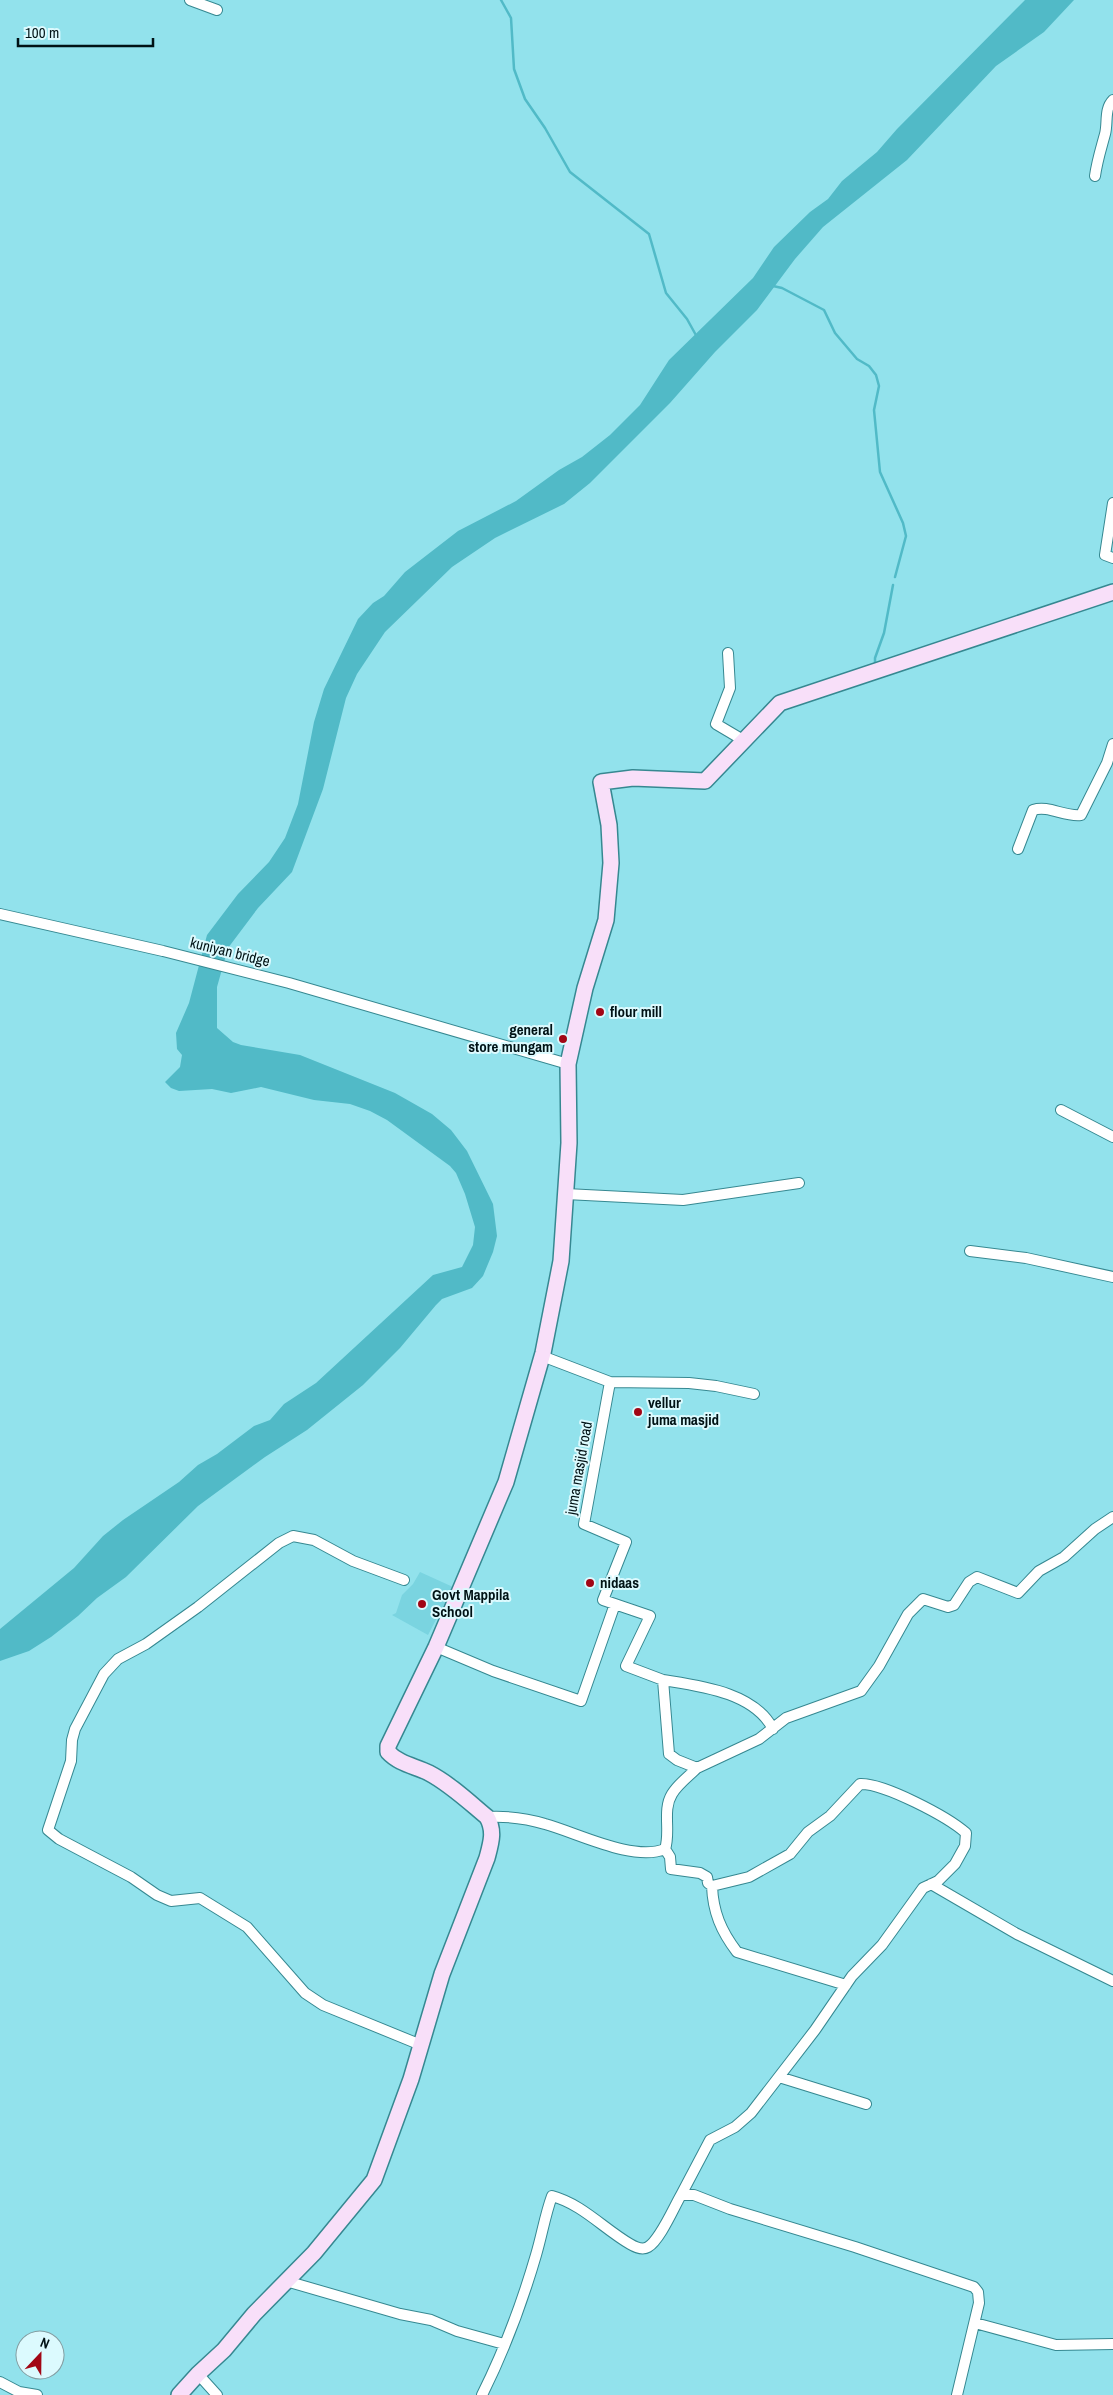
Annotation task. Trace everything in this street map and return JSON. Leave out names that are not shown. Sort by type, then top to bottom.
[{"type":"main road","points":[[179,2395],[224,2350],[254,2314],[314,2253],[374,2180],[411,2079],[442,1974],[487,1858],[492,1838],[492,1825],[487,1817],[430,1774],[399,1761],[388,1752],[388,1746],[436,1647],[506,1482],[542,1356],[562,1261],[569,1143],[568,1064],[585,988],[606,920],[611,862],[609,825],[601,782],[633,778],[704,781],[780,702],[1113,592]]},
{"type":"street","points":[[190,0],[217,10]]},
{"type":"street","points":[[1095,176],[1097,156],[1106,133],[1108,112],[1113,100]]},
{"type":"street","points":[[1113,503],[1105,555],[1113,558]]},
{"type":"street","points":[[728,653],[730,688],[716,724],[743,740]]},
{"type":"street","points":[[1018,849],[1033,810],[1042,807],[1071,816],[1081,815],[1107,763],[1113,744]]},
{"type":"street","name":"kuniyan bridge","points":[[0,914],[164,951],[289,983],[568,1064]]},
{"type":"street","points":[[1061,1110],[1113,1137]]},
{"type":"street","points":[[566,1194],[683,1200],[799,1183]]},
{"type":"street","points":[[970,1251],[1026,1258],[1113,1277]]},
{"type":"street","points":[[542,1356],[610,1382],[689,1383],[716,1386],[754,1394]]},
{"type":"street","name":"juma masjid road","points":[[610,1382],[584,1524],[626,1542],[603,1600],[615,1604]]},
{"type":"street","points":[[846,1985],[737,1952],[729,1942],[713,1906],[712,1886],[708,1883],[707,1877],[700,1872],[671,1869],[670,1856],[665,1849],[668,1802],[672,1793],[697,1768],[759,1739],[786,1718],[861,1691],[879,1666],[908,1614],[923,1599],[948,1607],[954,1605],[969,1582],[977,1577],[1018,1593],[1039,1571],[1064,1556],[1095,1529],[1113,1517]]},
{"type":"street","points":[[404,1580],[353,1561],[314,1540],[293,1536],[279,1543],[198,1607],[146,1644],[118,1659],[104,1674],[72,1740],[71,1762],[48,1830],[59,1839],[131,1877],[157,1895],[171,1901],[200,1898],[247,1927],[305,1993],[322,2005],[421,2045]]},
{"type":"street","points":[[436,1647],[493,1671],[581,1701],[615,1604],[650,1616],[626,1666],[663,1680],[691,1685],[741,1700],[768,1719],[773,1729]]},
{"type":"street","points":[[663,1680],[669,1754],[677,1760],[697,1768]]},
{"type":"street","points":[[482,2395],[504,2344],[536,2254],[545,2214],[552,2196],[561,2198],[584,2211],[631,2245],[642,2248],[649,2246],[656,2238],[681,2195],[710,2140],[735,2127],[751,2113],[815,2030],[846,1985],[882,1945],[923,1888],[938,1881],[955,1864],[965,1846],[966,1833],[956,1824],[905,1798],[868,1784],[860,1784],[830,1816],[808,1832],[790,1854],[749,1877],[712,1886]]},
{"type":"street","points":[[487,1817],[508,1816],[544,1824],[637,1853],[665,1849]]},
{"type":"street","points":[[931,1884],[1017,1934],[1113,1981]]},
{"type":"street","points":[[778,2077],[866,2104]]},
{"type":"street","points":[[681,2195],[694,2195],[730,2209],[855,2247],[974,2287],[978,2292],[979,2303],[957,2395]]},
{"type":"street","points":[[286,2281],[400,2314],[431,2320],[457,2331],[504,2344]]},
{"type":"street","points":[[975,2323],[1056,2345],[1113,2344]]},
{"type":"street","points":[[198,2374],[218,2395]]},
{"type":"street","points":[[0,2382],[19,2392],[37,2395]]},
{"type":"shaded area","points":[[1025,0],[1074,0],[1044,32],[996,66],[907,160],[823,227],[795,259],[757,310],[715,352],[670,403],[590,483],[564,504],[495,538],[452,567],[385,632],[357,674],[346,698],[323,789],[292,872],[258,908],[228,948],[217,987],[217,1028],[233,1042],[300,1055],[395,1093],[432,1114],[451,1130],[467,1151],[493,1204],[497,1236],[493,1252],[483,1276],[472,1288],[442,1299],[400,1348],[363,1385],[307,1430],[265,1457],[198,1506],[126,1577],[97,1598],[51,1637],[29,1651],[0,1661],[0,1629],[74,1568],[103,1536],[254,1426],[270,1420],[284,1404],[316,1383],[433,1275],[462,1267],[473,1245],[475,1227],[465,1194],[456,1173],[450,1166],[387,1120],[370,1111],[350,1104],[314,1100],[261,1087],[231,1093],[212,1089],[179,1091],[171,1088],[165,1082],[180,1067],[182,1055],[177,1049],[176,1033],[189,1003],[207,935],[238,894],[269,862],[285,838],[298,804],[314,722],[324,689],[358,619],[373,603],[384,596],[405,572],[458,531],[516,501],[559,470],[582,457],[610,435],[640,405],[669,360],[753,278],[774,247],[810,212],[828,199],[842,181],[877,152],[897,129]]},
{"type":"shaded area","name":"Govt Mappila School","points":[[420,1572],[453,1587],[428,1635],[392,1615],[396,1613],[402,1595],[413,1584]]},
{"type":"waterway","points":[[501,0],[511,18],[514,69],[525,99],[545,128],[570,172],[649,234],[666,293],[687,319],[697,337]]},
{"type":"waterway","points":[[773,286],[782,288],[824,310],[835,333],[857,359],[869,366],[876,375],[879,386],[874,410],[880,472],[903,523],[906,536],[895,577]]},
{"type":"waterway","points":[[875,665],[875,658],[884,633],[893,585]]},
{"type":"place","name":"flour mill","points":[[600,1012]]},
{"type":"place","name":"general store mungam","points":[[563,1039]]},
{"type":"place","name":"vellur juma masjid","points":[[638,1412]]},
{"type":"place","name":"nidaas","points":[[590,1583]]},
{"type":"place","name":"Govt Mappila School","points":[[422,1604]]}]
